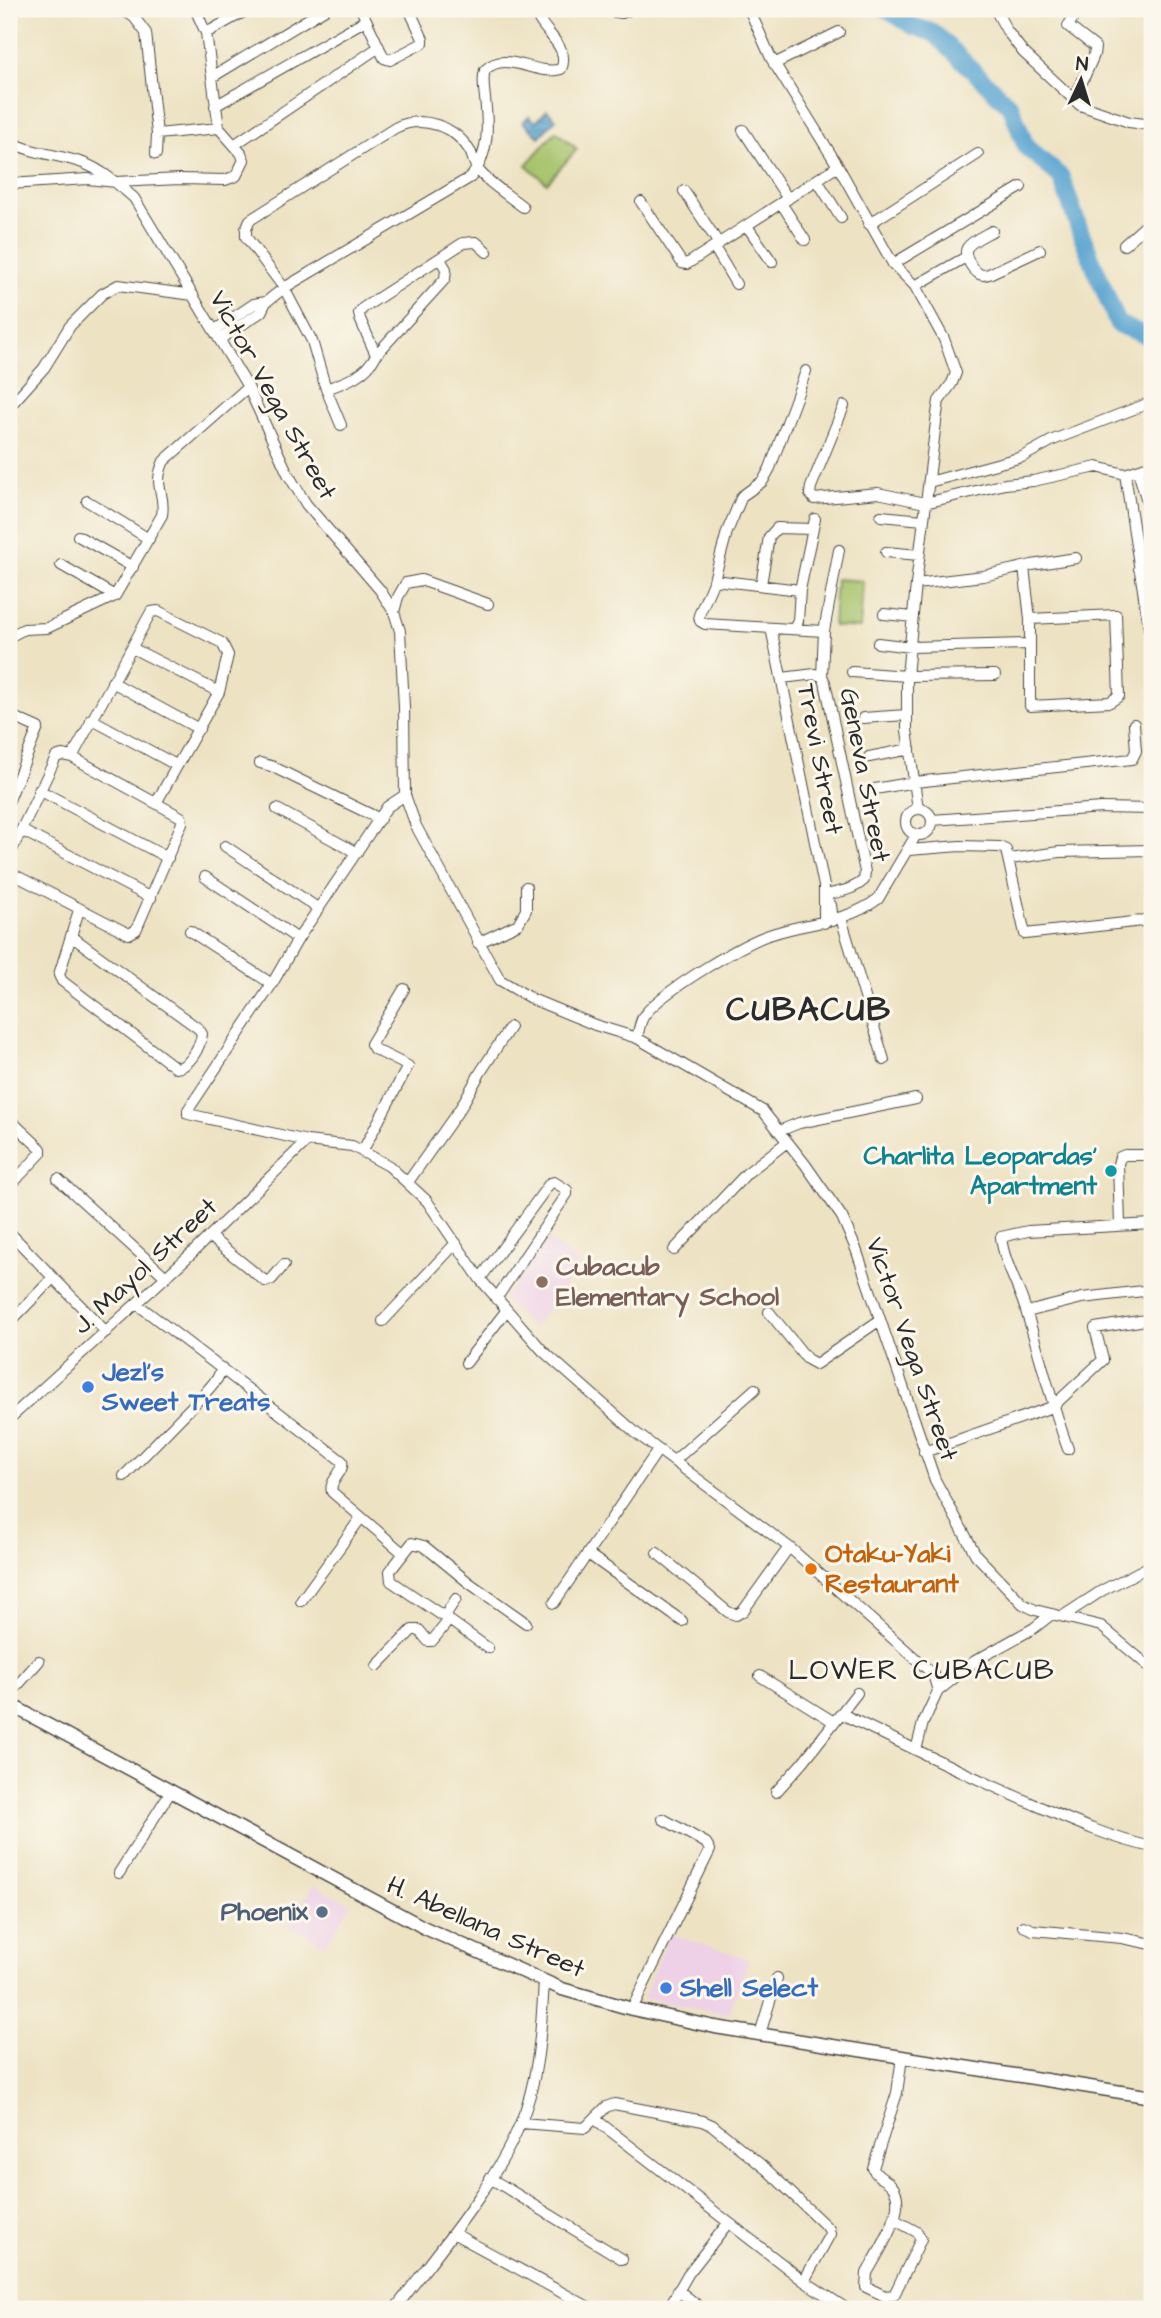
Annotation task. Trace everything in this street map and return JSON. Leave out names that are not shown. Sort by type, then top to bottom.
[{"type":"main road","name":"H. Abellana Street","points":[[9,1704],[425,1928],[544,1982],[632,2009],[760,2034],[1152,2097]]},
{"type":"street","points":[[122,9],[134,17],[146,33],[157,134],[156,154]]},
{"type":"street","points":[[9,184],[88,178],[116,182],[225,180],[236,176],[244,160],[219,128],[206,33],[195,9]]},
{"type":"street","points":[[206,33],[249,9]]},
{"type":"street","points":[[212,77],[325,9]]},
{"type":"street","points":[[361,9],[384,58],[390,60],[423,43],[408,9]]},
{"type":"street","points":[[217,334],[254,304],[266,302],[284,288],[461,183],[477,169],[489,130],[485,70],[501,61],[548,71],[561,69],[563,64],[562,51],[538,19],[535,9]]},
{"type":"street","points":[[599,9],[622,13],[631,9]]},
{"type":"street","points":[[749,9],[774,64],[838,166],[869,224],[893,264],[915,286],[944,339],[956,373],[939,401],[923,520],[907,676],[906,715],[918,809]]},
{"type":"street","points":[[995,9],[1007,32],[1023,52],[1080,105],[1129,122],[1152,125]]},
{"type":"street","points":[[1074,100],[1095,47],[1068,26],[1079,9]]},
{"type":"street","points":[[215,106],[366,20]]},
{"type":"street","points":[[774,64],[839,33]]},
{"type":"street","points":[[234,145],[379,47]]},
{"type":"street","points":[[341,425],[326,388],[312,341],[284,288],[247,237],[246,229],[250,220],[395,128],[416,121],[430,122],[446,128],[470,152],[477,169],[523,207]]},
{"type":"street","points":[[157,134],[219,128]]},
{"type":"street","points":[[743,130],[805,240]]},
{"type":"street","name":"Victor Vega Street","points":[[9,141],[22,149],[84,163],[116,182],[134,198],[248,387],[288,474],[306,504],[380,590],[394,612],[401,644],[405,795],[416,826],[500,980],[524,996],[595,1025],[637,1038],[763,1111],[842,1217],[856,1249],[935,1480],[976,1555],[1023,1604],[1035,1610],[1101,1626],[1152,1669]]},
{"type":"street","points":[[869,224],[978,153]]},
{"type":"street","points":[[641,202],[682,263],[690,263],[838,166]]},
{"type":"street","points":[[817,180],[841,218]]},
{"type":"street","points":[[893,264],[1021,187]]},
{"type":"street","points":[[684,191],[736,284]]},
{"type":"street","points":[[1124,245],[1152,220]]},
{"type":"street","points":[[747,226],[772,262]]},
{"type":"street","points":[[992,231],[968,246],[966,257],[977,273],[989,274],[1040,250]]},
{"type":"street","points":[[376,355],[359,319],[359,313],[371,302],[463,243],[476,242],[487,252]]},
{"type":"street","points":[[915,286],[966,257]]},
{"type":"street","points":[[326,388],[349,381],[371,365],[376,355],[445,279],[446,269],[440,259]]},
{"type":"street","points":[[9,407],[44,368],[70,326],[103,294],[118,285],[193,295]]},
{"type":"street","points":[[806,371],[771,468],[763,481],[742,496],[727,533],[714,580],[699,615],[700,621],[705,624],[824,631]]},
{"type":"street","points":[[9,637],[24,629],[47,628],[115,596],[162,515],[164,505],[157,483],[164,461],[248,387]]},
{"type":"street","points":[[929,482],[1022,457],[1053,440],[1152,402]]},
{"type":"street","points":[[844,406],[811,487],[810,494],[814,499],[878,493],[925,503],[1005,484],[1097,467],[1125,474],[1152,465]]},
{"type":"street","points":[[1138,471],[1149,493],[1152,518]]},
{"type":"street","points":[[1125,474],[1139,569],[1149,604],[1149,629],[1152,634]]},
{"type":"street","points":[[87,501],[149,539]]},
{"type":"street","points":[[881,516],[923,520]]},
{"type":"street","points":[[761,585],[769,537],[773,531],[777,528],[814,524],[800,590],[798,621],[794,629]]},
{"type":"street","points":[[78,536],[133,567]]},
{"type":"street","points":[[822,676],[824,631],[839,550]]},
{"type":"street","points":[[886,552],[919,555]]},
{"type":"street","points":[[916,584],[984,576],[1076,558]]},
{"type":"street","points":[[61,565],[115,596]]},
{"type":"street","points":[[1139,569],[1152,566]]},
{"type":"street","points":[[1024,567],[1030,619],[1030,706],[1110,702],[1119,696],[1116,615],[1030,619]]},
{"type":"street","points":[[394,612],[406,583],[421,580],[488,604]]},
{"type":"street","points":[[714,580],[800,590]]},
{"type":"street","points":[[72,757],[151,612],[158,611],[225,645],[228,655],[219,692],[156,803]]},
{"type":"street","points":[[884,614],[913,617]]},
{"type":"street","name":"Trevi Street","points":[[771,628],[825,897],[822,905],[833,921],[884,1060]]},
{"type":"street","points":[[878,643],[911,647],[1028,644]]},
{"type":"street","points":[[132,648],[219,692]]},
{"type":"street","points":[[852,672],[907,676],[995,675]]},
{"type":"street","name":"Geneva Street","points":[[782,678],[822,676],[825,682],[865,872],[864,880],[858,886],[825,897]]},
{"type":"street","points":[[112,682],[199,729]]},
{"type":"street","points":[[9,715],[38,729],[9,800]]},
{"type":"street","points":[[863,718],[906,715]]},
{"type":"street","points":[[91,719],[176,765]]},
{"type":"street","points":[[875,789],[915,782],[1132,759],[1136,751],[1134,724]]},
{"type":"street","points":[[869,757],[910,749]]},
{"type":"street","points":[[9,856],[56,757],[62,755],[72,757],[181,817],[182,822],[168,858],[136,929],[129,934],[9,872]]},
{"type":"street","points":[[260,763],[380,818]]},
{"type":"street","points":[[40,790],[168,858]]},
{"type":"street","points":[[405,795],[387,807],[298,939],[272,984],[188,1110],[188,1114],[307,1140],[343,1144],[363,1150],[389,1166],[427,1201],[480,1279],[543,1351],[658,1450],[789,1547],[933,1674],[938,1690]]},
{"type":"street","points":[[932,820],[1102,808],[1152,809]]},
{"type":"street","points":[[277,809],[357,853]]},
{"type":"street","points":[[918,809],[925,810],[932,820],[925,834],[916,835],[906,825],[906,817],[911,811],[918,809]]},
{"type":"street","points":[[21,830],[150,898]]},
{"type":"street","points":[[637,1038],[643,1016],[656,1003],[700,973],[772,934],[833,921],[878,899],[916,835]]},
{"type":"street","points":[[225,846],[319,909]]},
{"type":"street","points":[[909,850],[960,846],[1000,847],[1006,850],[1025,934],[1152,920]]},
{"type":"street","points":[[1010,859],[1059,852],[1152,849]]},
{"type":"street","points":[[205,877],[298,939]]},
{"type":"street","points":[[478,943],[517,924],[526,911],[526,887]]},
{"type":"street","points":[[71,936],[199,1029],[202,1034],[201,1042],[188,1063],[182,1068],[176,1068],[66,986],[59,975],[79,909]]},
{"type":"street","points":[[190,931],[272,984]]},
{"type":"street","points":[[363,1150],[408,1066],[374,1049],[371,1044],[404,989]]},
{"type":"street","points":[[408,1182],[461,1107],[510,1027]]},
{"type":"street","points":[[779,1131],[799,1123],[916,1099]]},
{"type":"street","points":[[9,1119],[41,1149],[41,1153],[9,1187]]},
{"type":"street","name":"J. Mayol Street","points":[[9,1419],[209,1237],[307,1140]]},
{"type":"street","points":[[674,1250],[747,1173],[787,1142]]},
{"type":"street","points":[[1120,1224],[1120,1157],[1152,1155]]},
{"type":"street","points":[[58,1179],[166,1277]]},
{"type":"street","points":[[480,1279],[551,1183],[554,1182],[567,1190],[567,1194],[496,1299]]},
{"type":"street","points":[[1068,1449],[1052,1407],[1027,1312],[1001,1237],[1028,1231],[1152,1224]]},
{"type":"street","points":[[9,1233],[12,1247],[53,1278],[106,1332]]},
{"type":"street","points":[[209,1237],[265,1281],[271,1280],[284,1265]]},
{"type":"street","points":[[383,1321],[456,1243]]},
{"type":"street","points":[[9,1324],[53,1278]]},
{"type":"street","points":[[1027,1312],[1082,1298],[1152,1290]]},
{"type":"street","points":[[137,1304],[342,1461],[343,1468],[330,1489],[360,1519],[403,1553]]},
{"type":"street","points":[[466,1363],[506,1311]]},
{"type":"street","points":[[769,1312],[807,1360],[816,1364],[880,1320]]},
{"type":"street","points":[[924,1452],[1052,1407],[1103,1360],[1095,1328],[1152,1319]]},
{"type":"street","points":[[124,1476],[206,1392],[222,1368]]},
{"type":"street","points":[[674,1461],[755,1389]]},
{"type":"street","points":[[554,1602],[658,1450]]},
{"type":"street","points":[[300,1601],[360,1519]]},
{"type":"street","points":[[488,1648],[391,1581],[390,1571],[412,1543],[419,1544],[526,1623]]},
{"type":"street","points":[[657,1553],[728,1612],[736,1615],[743,1611],[789,1547]]},
{"type":"street","points":[[588,1554],[682,1621]]},
{"type":"street","points":[[916,1750],[923,1723],[938,1690],[975,1661],[1152,1565]]},
{"type":"street","points":[[377,1666],[412,1630],[419,1630],[428,1641],[432,1641],[456,1599]]},
{"type":"street","points":[[9,1695],[39,1661]]},
{"type":"street","points":[[760,1676],[834,1722]]},
{"type":"street","points":[[776,1792],[857,1693]]},
{"type":"street","points":[[842,1714],[1081,1825],[1152,1847]]},
{"type":"street","points":[[120,1873],[171,1791]]},
{"type":"street","points":[[632,2009],[710,1850],[706,1843],[663,1819]]},
{"type":"street","points":[[1023,1926],[1033,1930],[1122,1938],[1152,1944]]},
{"type":"street","points":[[760,2034],[777,1978]]},
{"type":"street","points":[[395,2309],[453,2233],[490,2178],[521,2123],[537,2060],[544,1982]]},
{"type":"street","points":[[895,2220],[917,2232],[921,2239],[894,2295],[885,2296],[866,2287],[865,2282],[867,2273],[895,2220],[896,2194],[892,2186],[875,2175],[873,2168],[897,2093],[902,2057]]},
{"type":"street","points":[[521,2123],[585,2128],[607,2107],[614,2104],[703,2120],[712,2125],[766,2169],[830,2229],[830,2234],[804,2281]]},
{"type":"street","points":[[595,2119],[804,2281],[847,2309]]},
{"type":"street","points":[[490,2178],[622,2259]]},
{"type":"street","points":[[668,2309],[678,2290],[728,2223]]},
{"type":"street","points":[[453,2233],[592,2309]]},
{"type":"street","points":[[678,2290],[702,2309]]},
{"type":"shaded area","name":"Cubacub Elementary School","points":[[549,1239],[581,1265],[533,1328],[503,1299]]},
{"type":"shaded area","points":[[314,1885],[352,1904],[325,1945],[287,1924]]},
{"type":"shaded area","points":[[670,1934],[749,1959],[729,2014],[643,1998]]},
{"type":"green space","points":[[556,131],[577,149],[547,183],[526,165]]},
{"type":"green space","points":[[836,579],[863,581],[860,628],[833,626]]},
{"type":"water","points":[[547,110],[556,119],[539,137],[523,122],[529,116],[536,122]]},
{"type":"waterway","points":[[886,9],[913,26],[934,33],[1011,107],[1026,147],[1061,177],[1118,324],[1152,338]]},
{"type":"place","name":"Charlita Leopardas' Apartment","points":[[1111,1171]]},
{"type":"place","name":"Cubacub Elementary School","points":[[542,1282]]},
{"type":"place","name":"Jezl's Sweet Treats","points":[[88,1387]]},
{"type":"place","name":"Otaku-Yaki Restaurant","points":[[811,1569]]},
{"type":"place","name":"Phoenix","points":[[322,1912]]},
{"type":"place","name":"Shell Select","points":[[666,1988]]},
{"type":"district","name":"CUBACUB","points":[[809,1010]]},
{"type":"district","name":"LOWER CUBACUB","points":[[922,1670]]}]
